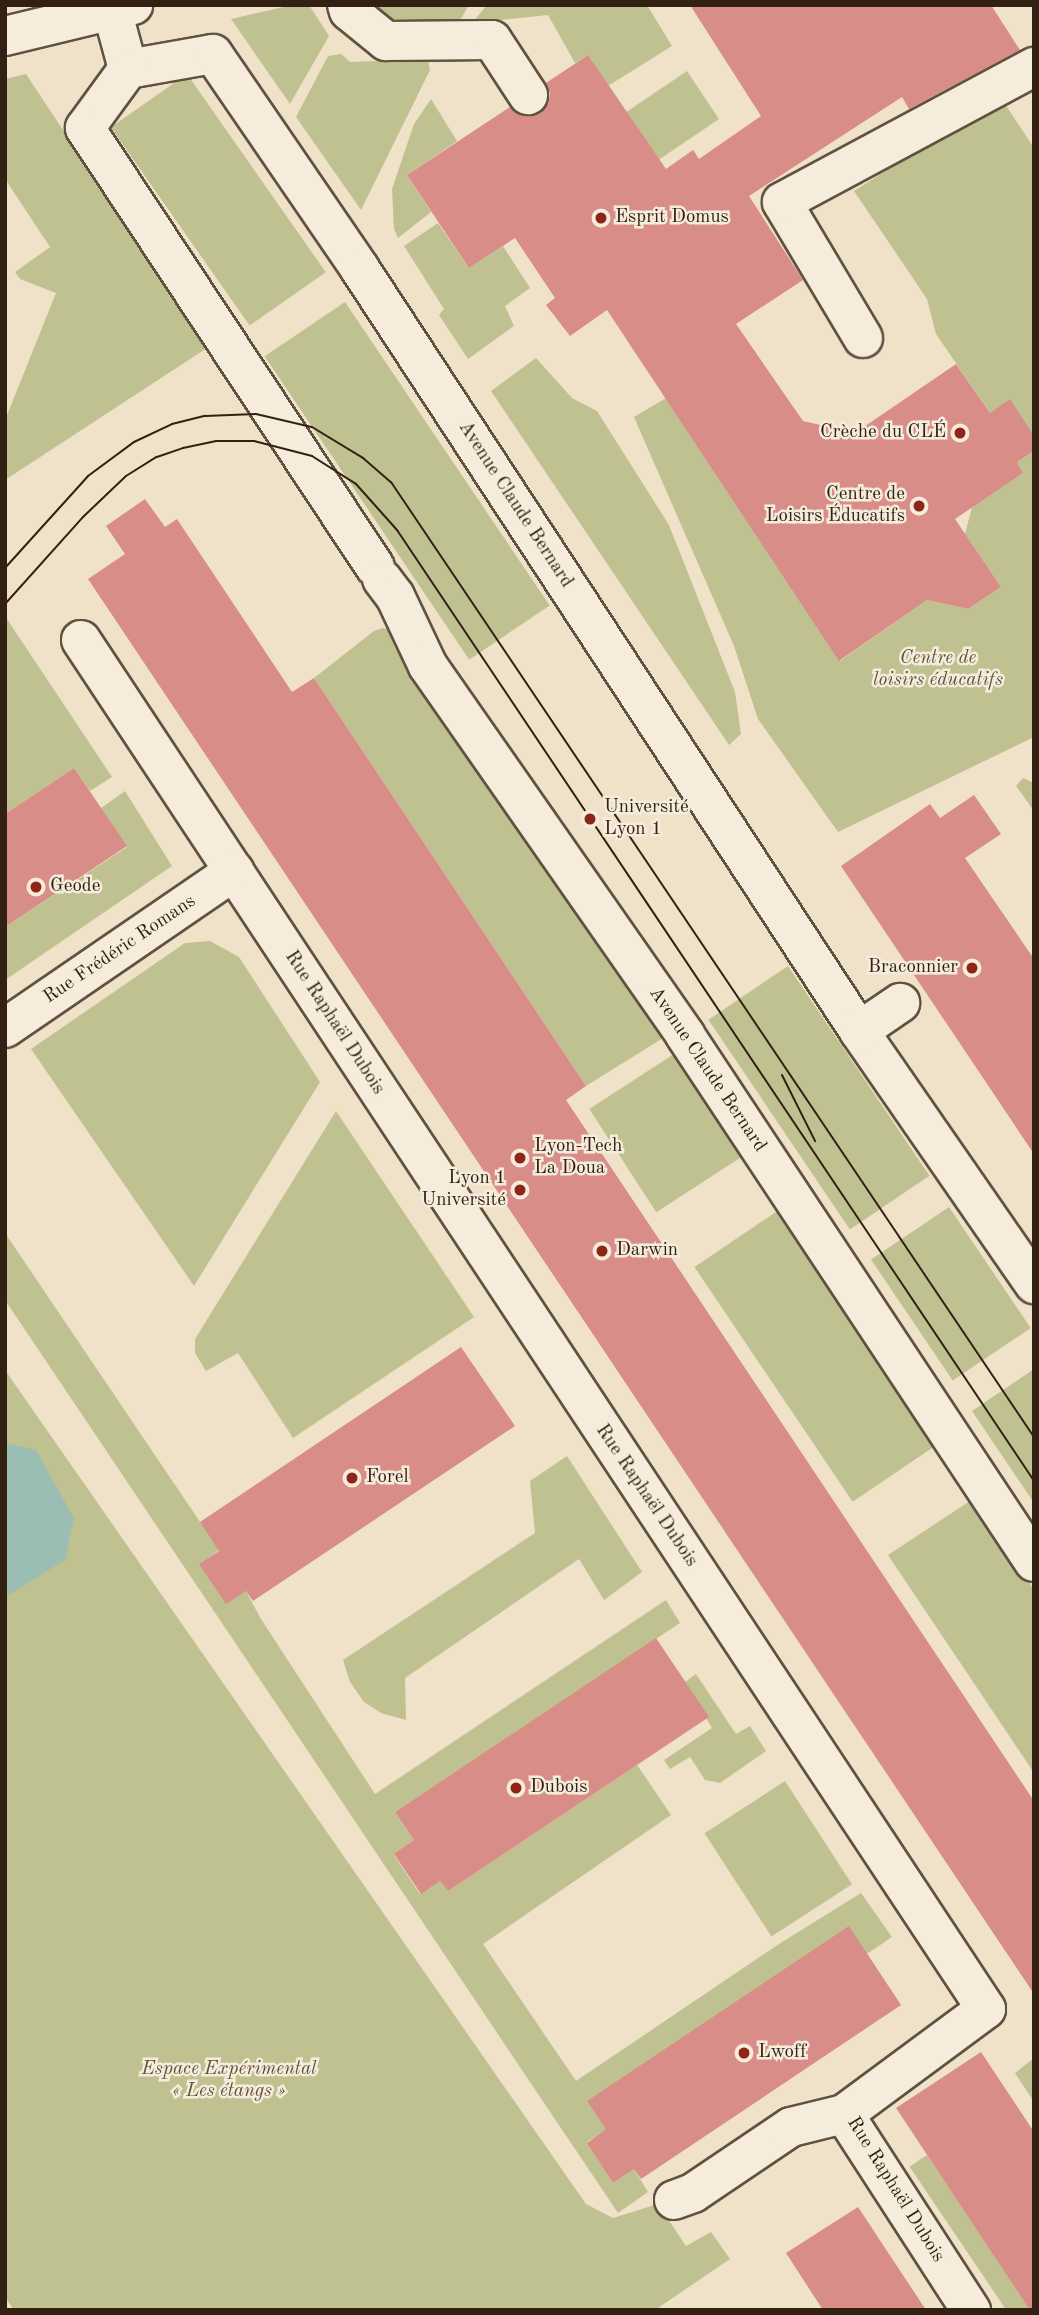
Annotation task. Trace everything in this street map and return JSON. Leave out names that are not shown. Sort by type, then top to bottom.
[{"type":"street","points":[[347,5],[349,10],[386,41],[492,40],[527,95]]},
{"type":"street","points":[[5,36],[123,8],[128,69]]},
{"type":"street","name":"Avenue Claude Bernard","points":[[1034,1284],[859,1031],[368,280],[213,54],[128,69],[85,128],[395,596],[429,666],[685,1035],[1034,1562]]},
{"type":"street","points":[[863,338],[782,202],[1034,67]]},
{"type":"street","name":"Rue Raphaël Dubois","points":[[81,640],[986,2009],[844,2114],[971,2310]]},
{"type":"street","name":"Rue Frédéric Romans","points":[[5,1028],[234,871]]},
{"type":"street","points":[[859,1031],[900,1003]]},
{"type":"street","points":[[674,2200],[693,2193],[791,2127],[844,2114]]},
{"type":"green space","points":[[292,5],[309,5],[329,36],[290,104],[231,19]]},
{"type":"green space","points":[[367,5],[469,5],[458,24],[389,26]]},
{"type":"green space","points":[[487,5],[647,5],[672,46],[608,86],[588,55],[575,63],[548,15],[472,23]]},
{"type":"green space","points":[[341,54],[350,62],[428,59],[430,70],[361,210],[296,117],[328,56]]},
{"type":"green space","points":[[687,71],[719,119],[626,182],[610,123]]},
{"type":"green space","points":[[26,74],[207,348],[5,480],[5,420],[56,293],[20,279],[15,272],[50,247],[5,179],[5,79]]},
{"type":"green space","points":[[187,74],[326,272],[250,326],[111,127]]},
{"type":"green space","points":[[1001,98],[1034,148],[1034,436],[990,413],[936,334],[927,299],[854,191]]},
{"type":"green space","points":[[431,99],[457,141],[407,175],[431,212],[398,238],[394,229],[392,189],[414,124]]},
{"type":"green space","points":[[438,223],[469,268],[503,246],[530,288],[505,306],[514,326],[468,359],[439,315],[444,309],[404,246]]},
{"type":"green space","points":[[345,302],[550,605],[469,660],[265,356]]},
{"type":"green space","points":[[536,358],[572,398],[597,411],[669,525],[735,692],[741,734],[729,745],[491,391]]},
{"type":"green space","name":"Centre de loisirs éducatifs","points":[[666,398],[840,661],[927,600],[968,609],[1001,587],[965,534],[972,507],[1023,473],[1017,462],[1034,451],[1034,737],[838,832],[758,719],[734,646],[634,417]]},
{"type":"green space","points":[[5,616],[112,777],[90,791],[74,768],[5,814]]},
{"type":"green space","points":[[383,628],[390,630],[663,1038],[586,1086],[314,678],[374,631]]},
{"type":"green space","points":[[1023,778],[1034,783],[1034,811],[1016,786]]},
{"type":"green space","points":[[125,791],[172,866],[5,980],[5,927],[127,847],[101,808]]},
{"type":"green space","points":[[210,941],[239,957],[320,1082],[194,1286],[31,1049],[185,943]]},
{"type":"green space","points":[[788,966],[929,1176],[850,1229],[708,1020]]},
{"type":"green space","points":[[674,1054],[741,1157],[656,1212],[589,1109]]},
{"type":"green space","points":[[336,1111],[474,1317],[293,1438],[238,1353],[206,1371],[195,1353],[195,1339]]},
{"type":"green space","points":[[949,1207],[1031,1328],[953,1381],[871,1260]]},
{"type":"green space","points":[[779,1210],[937,1445],[853,1502],[694,1267]]},
{"type":"green space","points":[[5,1233],[219,1550],[200,1564],[246,1591],[261,1619],[375,1794],[666,1600],[680,1623],[395,1812],[414,1840],[394,1855],[420,1894],[440,1881],[448,1891],[637,1765],[671,1815],[483,1944],[576,2081],[779,1944],[861,1893],[892,1937],[587,2142],[613,2183],[634,2169],[648,2192],[618,2213],[5,1300]]},
{"type":"green space","points":[[1034,1369],[1034,1503],[972,1411]]},
{"type":"green space","name":"Espace Expérimental « Les étangs »","points":[[5,1370],[586,2204],[613,2218],[658,2204],[686,2246],[711,2232],[730,2259],[655,2310],[14,2310],[5,2297]]},
{"type":"green space","points":[[567,1456],[642,1572],[604,1600],[579,1559],[405,1678],[406,1720],[381,1713],[364,1702],[350,1682],[343,1660],[535,1533],[530,1481]]},
{"type":"green space","points":[[973,1499],[1034,1590],[1034,1773],[888,1555]]},
{"type":"green space","points":[[696,1674],[736,1734],[750,1726],[766,1751],[720,1783],[705,1780],[690,1757],[670,1769],[664,1760],[712,1728],[685,1682]]},
{"type":"green space","points":[[785,1781],[852,1884],[771,1936],[704,1833]]},
{"type":"green space","points":[[1034,2058],[1034,2102],[1015,2073]]},
{"type":"green space","points":[[927,2155],[1031,2309],[1006,2310],[910,2167]]},
{"type":"water","points":[[5,1443],[36,1450],[74,1518],[65,1560],[5,1597]]},
{"type":"building","points":[[690,5],[991,5],[1020,50],[909,109],[902,97],[749,196],[803,280],[736,324],[803,421],[855,433],[956,364],[990,413],[1010,399],[1034,436],[1034,451],[1017,462],[1023,473],[955,519],[1001,587],[968,609],[927,600],[839,661],[607,310],[570,336],[546,305],[555,298],[515,238],[469,268],[407,175],[510,107],[518,114],[529,117],[541,113],[548,104],[550,94],[546,83],[588,55],[666,169],[693,150],[699,159],[761,116]]},
{"type":"building","name":"Darwin","points":[[145,499],[165,527],[177,519],[292,692],[314,678],[586,1086],[566,1100],[1034,1801],[1034,1994],[88,579],[125,554],[106,526]]},
{"type":"building","name":"Geode","points":[[74,768],[127,846],[5,927],[5,814]]},
{"type":"building","name":"Braconnier","points":[[974,795],[1001,834],[965,858],[1034,959],[1034,1154],[841,866],[930,804],[940,818]]},
{"type":"building","name":"Forel","points":[[461,1347],[515,1426],[253,1601],[246,1591],[226,1604],[199,1564],[219,1551],[200,1522]]},
{"type":"building","name":"Dubois","points":[[656,1638],[709,1717],[448,1891],[440,1881],[421,1894],[394,1854],[414,1840],[395,1812]]},
{"type":"building","name":"Lwoff","points":[[849,1926],[901,2005],[641,2179],[634,2169],[613,2183],[587,2143],[606,2129],[587,2101]]},
{"type":"building","points":[[981,2052],[1034,2132],[1034,2310],[1030,2310],[896,2108]]},
{"type":"building","points":[[858,2207],[926,2310],[823,2310],[786,2253]]},
{"type":"tram line","points":[[5,568],[88,476],[134,442],[172,424],[205,416],[256,414],[312,427],[363,458],[391,482],[1034,1437]]},
{"type":"tram line","points":[[5,604],[83,517],[126,476],[157,457],[183,448],[216,441],[254,441],[312,456],[356,484],[397,530],[1034,1481]]},
{"type":"tram line","points":[[782,1075],[815,1141]]},
{"type":"place","name":"Esprit Domus","points":[[601,218]]},
{"type":"place","name":"Crèche du CLÉ","points":[[960,433]]},
{"type":"place","name":"Centre de Loisirs Éducatifs","points":[[919,506]]},
{"type":"place","name":"Université Lyon 1","points":[[590,819]]},
{"type":"place","name":"Geode","points":[[36,887]]},
{"type":"place","name":"Braconnier","points":[[972,968]]},
{"type":"place","name":"Lyon-Tech La Doua","points":[[520,1158]]},
{"type":"place","name":"Lyon 1 Université","points":[[520,1190]]},
{"type":"place","name":"Darwin","points":[[602,1251]]},
{"type":"place","name":"Forel","points":[[352,1478]]},
{"type":"place","name":"Dubois","points":[[516,1788]]},
{"type":"place","name":"Lwoff","points":[[744,2053]]}]
